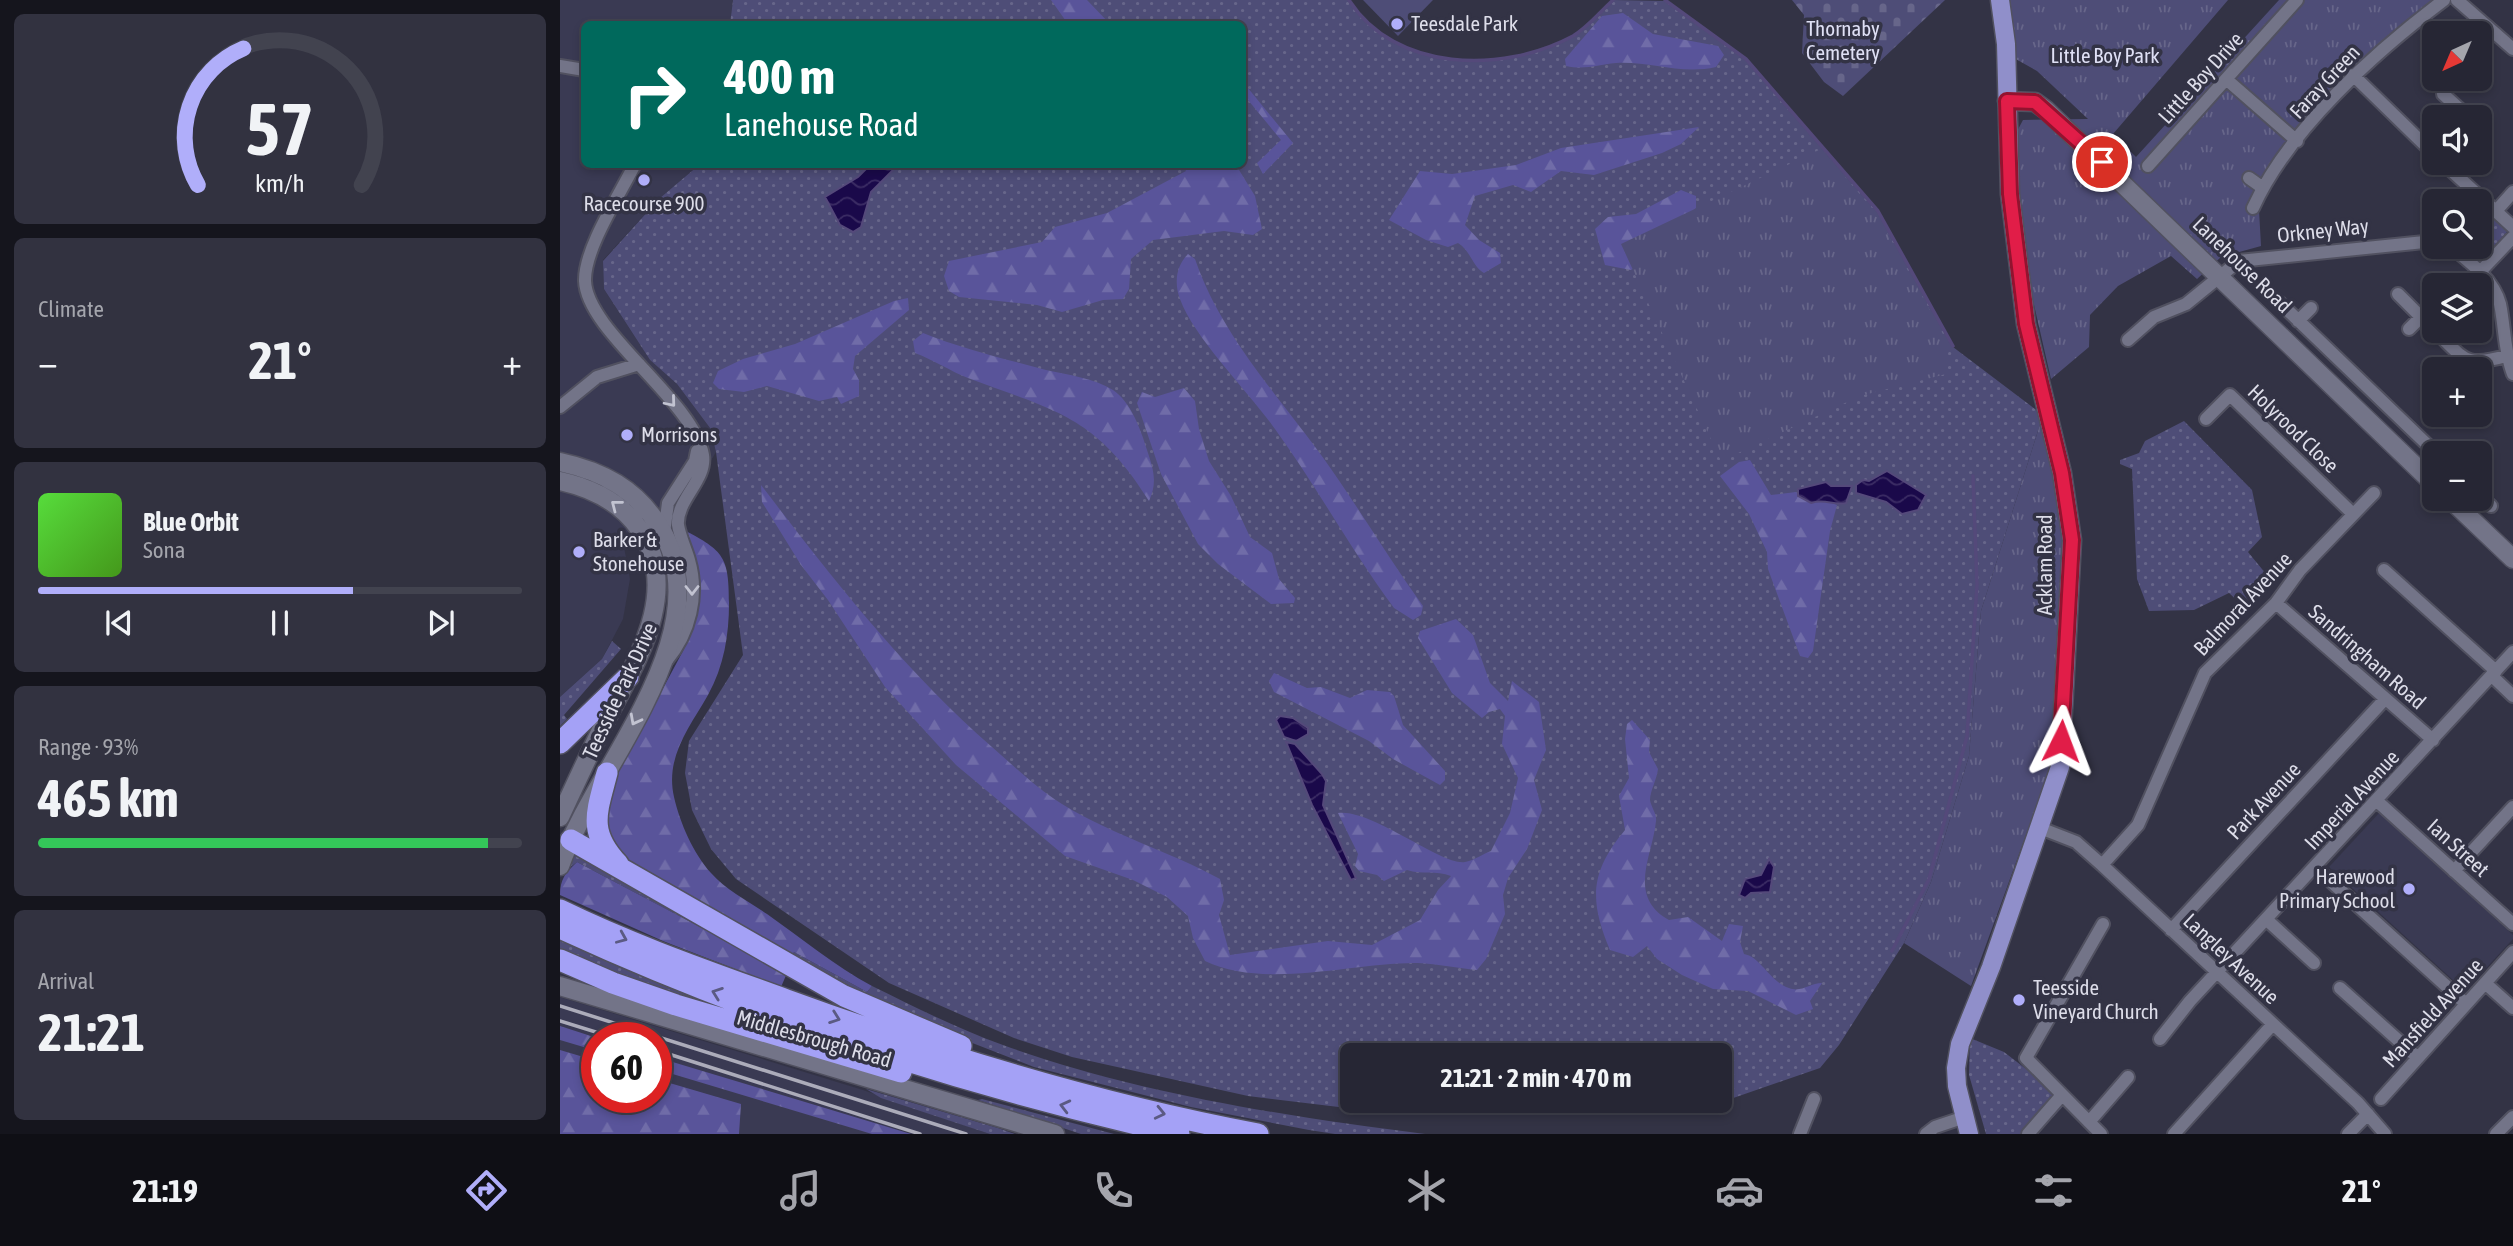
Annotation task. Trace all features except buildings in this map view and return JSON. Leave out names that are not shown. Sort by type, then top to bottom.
[{"type":"highway","points":[[560,743],[628,677]]},
{"type":"highway","points":[[607,773],[595,822],[600,839],[624,871]]},
{"type":"highway","points":[[563,849],[624,871],[844,996],[909,1026],[1043,1074],[1094,1097]]},
{"type":"highway","points":[[560,909],[663,955],[896,1040],[1094,1097],[1258,1134]]},
{"type":"highway","points":[[560,928],[664,974],[893,1057],[1037,1099],[1179,1134]]},
{"type":"highway","points":[[560,960],[589,974],[677,1005],[862,1063],[986,1093],[1037,1099]]},
{"type":"highway","points":[[560,968],[589,974]]},
{"type":"main road","name":"Acklam Road","points":[[1967,1125],[1956,1068],[1960,1044],[2060,767],[2072,540],[2062,473],[2026,324],[2010,194],[2006,44],[2000,0]]},
{"type":"street","name":"Little Boy Drive","points":[[2148,166],[2165,155],[2226,79],[2297,0]]},
{"type":"street","name":"Faray Green","points":[[2253,208],[2263,188],[2297,141],[2353,75],[2444,0]]},
{"type":"street","points":[[2457,0],[2513,48]]},
{"type":"street","points":[[560,66],[581,70]]},
{"type":"street","points":[[2353,75],[2422,140]]},
{"type":"street","points":[[2226,79],[2297,141]]},
{"type":"street","points":[[2443,94],[2457,105]]},
{"type":"street","name":"Lanehouse Road","points":[[2007,101],[2035,102],[2046,110],[2422,473]]},
{"type":"street","points":[[633,168],[590,254],[584,283],[597,314],[690,425],[703,456],[702,465],[678,515],[678,526],[690,564],[693,593],[682,642],[662,666]]},
{"type":"street","points":[[2455,175],[2470,189]]},
{"type":"street","points":[[2249,177],[2263,188]]},
{"type":"street","points":[[2496,211],[2513,192]]},
{"type":"street","points":[[2492,208],[2513,227]]},
{"type":"street","points":[[2480,272],[2513,237]]},
{"type":"street","name":"Orkney Way","points":[[2128,340],[2154,317],[2186,303],[2239,261],[2422,242]]},
{"type":"street","points":[[2465,259],[2480,272],[2499,302],[2506,356],[2513,374]]},
{"type":"street","points":[[2398,294],[2421,317],[2409,329]]},
{"type":"street","points":[[2277,300],[2423,441]]},
{"type":"street","points":[[2298,321],[2311,308]]},
{"type":"street","points":[[2448,343],[2465,359],[2479,363],[2506,356]]},
{"type":"street","points":[[560,407],[597,377],[639,363]]},
{"type":"street","name":"Holyrood Close","points":[[2206,419],[2230,395],[2353,514]]},
{"type":"street","points":[[2364,417],[2380,400]]},
{"type":"street","points":[[664,533],[668,503],[695,461],[698,443]]},
{"type":"street","name":"Teesside Park Drive","points":[[560,462],[598,473],[628,489],[650,511],[664,533],[676,568],[679,606],[677,622],[662,666],[607,773],[563,849]]},
{"type":"street","name":"Teesside Park Drive","points":[[560,481],[591,490],[615,503],[646,539],[656,565],[658,583],[653,616],[628,677],[560,817]]},
{"type":"street","name":"Balmoral Avenue","points":[[2102,865],[2138,825],[2205,673],[2276,603],[2300,570],[2374,493]]},
{"type":"street","points":[[2463,511],[2513,559]]},
{"type":"street","points":[[2384,570],[2494,674],[2513,696]]},
{"type":"street","name":"Sandringham Road","points":[[2276,603],[2433,740]]},
{"type":"street","name":"Imperial Avenue","points":[[2160,1039],[2217,973],[2513,652]]},
{"type":"street","name":"Park Avenue","points":[[2171,930],[2385,699]]},
{"type":"street","name":"Ian Street","points":[[2377,800],[2513,924]]},
{"type":"street","points":[[2454,871],[2513,807]]},
{"type":"street","name":"Langley Avenue","points":[[2040,828],[2076,842],[2102,865],[2368,1114],[2385,1134]]},
{"type":"street","points":[[2315,867],[2466,1004]]},
{"type":"street","points":[[2267,920],[2314,963]]},
{"type":"street","points":[[2103,924],[2026,1059],[2094,1130],[2128,1077]]},
{"type":"street","name":"Mansfield Avenue","points":[[2381,1099],[2513,953]]},
{"type":"street","points":[[2486,984],[2513,1008]]},
{"type":"street","name":"Middlesbrough Road","points":[[560,986],[1055,1134]]},
{"type":"street","points":[[2340,988],[2418,1058]]},
{"type":"street","points":[[2174,1134],[2273,1024]]},
{"type":"street","points":[[2028,1134],[2062,1095]]},
{"type":"street","points":[[1800,1134],[1814,1099]]},
{"type":"street","points":[[2348,1134],[2368,1114]]},
{"type":"street","points":[[2496,1134],[2513,1117]]},
{"type":"street","name":"Acklam Road","points":[[1926,1134],[1967,1125]]},
{"type":"shaded area","points":[[560,0],[733,0],[730,21],[581,21],[581,168],[695,168],[660,198],[603,260],[604,289],[650,360],[677,384],[710,428],[716,452],[683,508],[624,547],[630,579],[623,619],[602,659],[560,697]]},
{"type":"shaded area","name":"Harewood Primary School","points":[[2380,812],[2513,935],[2513,939],[2465,991],[2329,867]]},
{"type":"shaded area","points":[[560,997],[641,1022],[581,1022],[581,1113],[672,1113],[672,1031],[863,1090],[990,1134],[560,1134]]},
{"type":"green space","points":[[733,0],[1349,0],[1369,23],[1394,41],[1422,53],[1452,59],[1483,60],[1515,56],[1545,48],[1573,36],[1613,0],[1667,1],[1746,59],[1878,211],[1953,347],[2043,415],[1981,611],[1969,756],[1931,882],[1904,943],[1839,1045],[1820,1068],[1732,1098],[1732,1043],[1340,1043],[1340,1107],[1248,1096],[1072,1057],[1014,1038],[889,983],[736,879],[711,849],[692,810],[685,773],[689,741],[743,655],[716,452],[710,428],[677,384],[650,360],[604,289],[603,261],[660,198],[695,168],[1246,168],[1246,21],[730,21]]},
{"type":"green space","points":[[1051,0],[1087,0],[1107,21],[1066,21]]},
{"type":"green space","name":"Teesdale Park","points":[[1363,0],[1433,0],[1398,36]]},
{"type":"green space","name":"Thornaby Cemetery","points":[[1792,0],[1945,0],[1843,96],[1824,82],[1802,53],[1804,15]]},
{"type":"green space","name":"Little Boy Park","points":[[2003,0],[2228,0],[2113,134],[2136,157],[2279,0],[2444,0],[2353,75],[2258,192],[2261,246],[2221,257],[2197,279],[2171,256],[2118,286],[2090,315],[2089,347],[2051,379],[2024,261],[2014,137],[2023,120],[2088,119],[2037,71],[2005,53]]},
{"type":"green space","points":[[1623,13],[1653,34],[1718,46],[1724,55],[1716,67],[1703,69],[1628,63],[1566,66],[1565,59],[1602,16]]},
{"type":"green space","points":[[1246,86],[1293,143],[1263,174],[1257,163],[1281,140],[1246,98]]},
{"type":"green space","points":[[1699,127],[1681,144],[1662,153],[1594,175],[1561,171],[1531,192],[1513,185],[1475,196],[1465,225],[1479,240],[1500,253],[1501,263],[1484,273],[1458,243],[1448,247],[1426,240],[1389,220],[1420,171],[1452,174],[1516,165],[1561,148]]},
{"type":"green space","points":[[1821,149],[1876,213],[1949,345],[1946,374],[1860,396],[1721,461],[1621,244]]},
{"type":"green space","points":[[1184,168],[1238,168],[1255,196],[1262,229],[1253,235],[1224,231],[1153,240],[1131,259],[1129,289],[1123,299],[1103,300],[1062,312],[1037,305],[959,297],[949,291],[944,276],[949,261],[1042,242],[1055,227],[1107,213],[1186,171]]},
{"type":"green space","points":[[1681,190],[1696,196],[1696,208],[1643,263],[1631,270],[1605,265],[1595,229],[1608,217],[1636,214]]},
{"type":"green space","points":[[2492,216],[2508,231],[2492,248]]},
{"type":"green space","points":[[1188,254],[1195,259],[1223,319],[1241,347],[1321,455],[1423,606],[1421,615],[1413,620],[1394,608],[1275,429],[1197,331],[1180,299],[1177,287],[1179,269]]},
{"type":"green space","points":[[908,298],[909,310],[855,356],[853,369],[859,380],[859,396],[841,404],[837,397],[819,401],[767,386],[744,392],[719,389],[713,383],[718,371],[743,359],[795,344],[894,301]]},
{"type":"green space","points":[[923,333],[984,353],[1089,380],[1113,390],[1130,409],[1145,442],[1154,475],[1149,501],[1111,451],[1092,433],[1072,420],[1026,399],[961,375],[915,353],[913,341]]},
{"type":"green space","points":[[1184,388],[1195,401],[1199,429],[1209,461],[1231,496],[1250,537],[1272,553],[1279,579],[1295,598],[1294,603],[1271,604],[1218,564],[1198,544],[1161,474],[1137,403],[1142,392],[1155,397]]},
{"type":"green space","points":[[2043,415],[2065,541],[2050,769],[1971,986],[1904,943],[1931,882],[1969,756],[1981,611]]},
{"type":"green space","points":[[2184,421],[2252,490],[2262,537],[2248,552],[2271,580],[2244,607],[2229,593],[2194,610],[2149,611],[2137,579],[2132,469],[2120,464],[2120,460],[2139,453],[2145,441]]},
{"type":"green space","points":[[1750,460],[1771,495],[1796,492],[1805,500],[1837,505],[1830,531],[1813,651],[1808,658],[1800,656],[1768,569],[1767,552],[1749,514],[1720,476],[1739,462]]},
{"type":"green space","points":[[761,485],[842,589],[899,655],[959,717],[1026,777],[1052,798],[1081,815],[1220,879],[1224,900],[1219,915],[1230,955],[1328,941],[1372,945],[1420,920],[1438,890],[1451,876],[1407,870],[1384,881],[1377,875],[1359,871],[1355,866],[1358,854],[1338,813],[1369,819],[1454,861],[1465,862],[1491,851],[1510,813],[1518,778],[1502,744],[1505,716],[1500,709],[1489,712],[1482,718],[1452,693],[1418,638],[1420,631],[1456,619],[1473,635],[1490,683],[1508,701],[1512,681],[1539,702],[1546,750],[1534,780],[1542,810],[1527,849],[1508,878],[1503,895],[1505,914],[1486,959],[1477,970],[1418,963],[1282,974],[1229,969],[1205,961],[1193,938],[1188,916],[1167,897],[1133,880],[1065,856],[956,765],[885,687],[828,600],[801,565],[762,502]]},
{"type":"green space","points":[[684,530],[708,544],[722,557],[728,575],[729,603],[727,639],[722,662],[708,695],[680,743],[673,769],[674,797],[680,817],[698,856],[717,879],[831,961],[872,986],[867,992],[794,952],[791,957],[623,859],[607,842],[606,795],[683,651],[697,612],[700,587]]},
{"type":"green space","points":[[612,641],[621,649],[564,715],[567,719],[560,726],[560,697],[602,659]]},
{"type":"green space","points":[[1274,673],[1307,688],[1321,687],[1350,698],[1367,690],[1390,692],[1394,696],[1403,725],[1445,771],[1445,780],[1440,785],[1393,759],[1369,741],[1274,692],[1269,681]]},
{"type":"green space","points":[[1632,720],[1650,740],[1649,752],[1658,769],[1650,800],[1656,818],[1645,874],[1648,899],[1656,910],[1669,920],[1688,917],[1722,941],[1729,924],[1743,926],[1740,942],[1744,954],[1756,960],[1776,981],[1793,989],[1822,983],[1810,1001],[1813,1009],[1796,1015],[1748,991],[1713,989],[1682,975],[1657,959],[1647,946],[1633,957],[1610,950],[1599,916],[1596,887],[1605,859],[1625,830],[1619,796],[1629,778],[1625,739],[1627,724]]},
{"type":"green space","points":[[578,850],[779,969],[577,862],[567,870]]},
{"type":"green space","points":[[577,862],[787,973],[781,987],[663,941],[560,895],[564,876]]},
{"type":"green space","points":[[560,934],[791,1033],[614,975],[560,953]]},
{"type":"green space","points":[[794,952],[867,992],[872,986],[970,1032],[1053,1062],[1211,1101],[1319,1120],[1425,1134],[1335,1134],[1309,1130],[1191,1107],[1034,1067],[903,1016],[791,957]]},
{"type":"green space","points":[[560,1026],[581,1033],[581,1046],[560,1040]]},
{"type":"green space","points":[[1970,1038],[2004,1052],[2068,1101],[2037,1134],[1986,1134],[1969,1075]]},
{"type":"green space","points":[[560,1050],[581,1056],[581,1113],[672,1113],[672,1084],[741,1104],[739,1134],[560,1134]]},
{"type":"green space","points":[[672,1062],[911,1134],[872,1134],[672,1074]]},
{"type":"green space","points":[[866,1089],[1015,1134],[990,1134],[881,1098]]},
{"type":"green space","points":[[978,1100],[1114,1134],[1081,1134]]},
{"type":"green space","points":[[1389,1113],[1545,1113],[1397,1114]]},
{"type":"water","points":[[867,168],[895,168],[871,192],[861,227],[853,232],[840,225],[825,197],[858,177]]},
{"type":"water","points":[[1887,471],[1926,495],[1918,510],[1902,514],[1886,502],[1856,493],[1856,485],[1863,480],[1869,481]]},
{"type":"water","points":[[1826,482],[1831,486],[1852,486],[1846,503],[1811,503],[1798,496],[1798,489]]},
{"type":"water","points":[[1280,716],[1293,718],[1308,728],[1308,734],[1296,741],[1284,737],[1276,720]]},
{"type":"water","points":[[1286,742],[1295,744],[1326,781],[1323,805],[1356,878],[1351,880],[1312,805]]},
{"type":"water","points":[[1769,859],[1774,867],[1770,892],[1751,893],[1745,898],[1739,895],[1745,879],[1761,875]]},
{"type":"waterway","points":[[1349,0],[1369,24],[1393,41],[1421,53],[1452,59],[1483,60],[1515,57],[1573,36],[1613,0]]},
{"type":"waterway","points":[[1665,0],[1746,59],[1878,211],[1953,346]]},
{"type":"waterway","points":[[1892,951],[1929,879],[1967,736],[1977,585],[1973,476]]},
{"type":"railway","points":[[560,1006],[966,1134]]},
{"type":"railway","points":[[560,1021],[581,1027]]},
{"type":"railway","points":[[672,1055],[920,1134]]},
{"type":"place","name":"Teesdale Park","points":[[1397,24]]},
{"type":"place","name":"Racecourse 900","points":[[644,180]]},
{"type":"place","name":"Morrisons","points":[[627,435]]},
{"type":"place","name":"Barker & Stonehouse","points":[[579,552]]},
{"type":"place","name":"Harewood Primary School","points":[[2409,889]]},
{"type":"place","name":"Teesside Vineyard Church","points":[[2019,1000]]},
{"type":"route","points":[[2061,741],[2072,540],[2062,473],[2026,324],[2010,194],[2007,101],[2035,102],[2102,162]]}]
